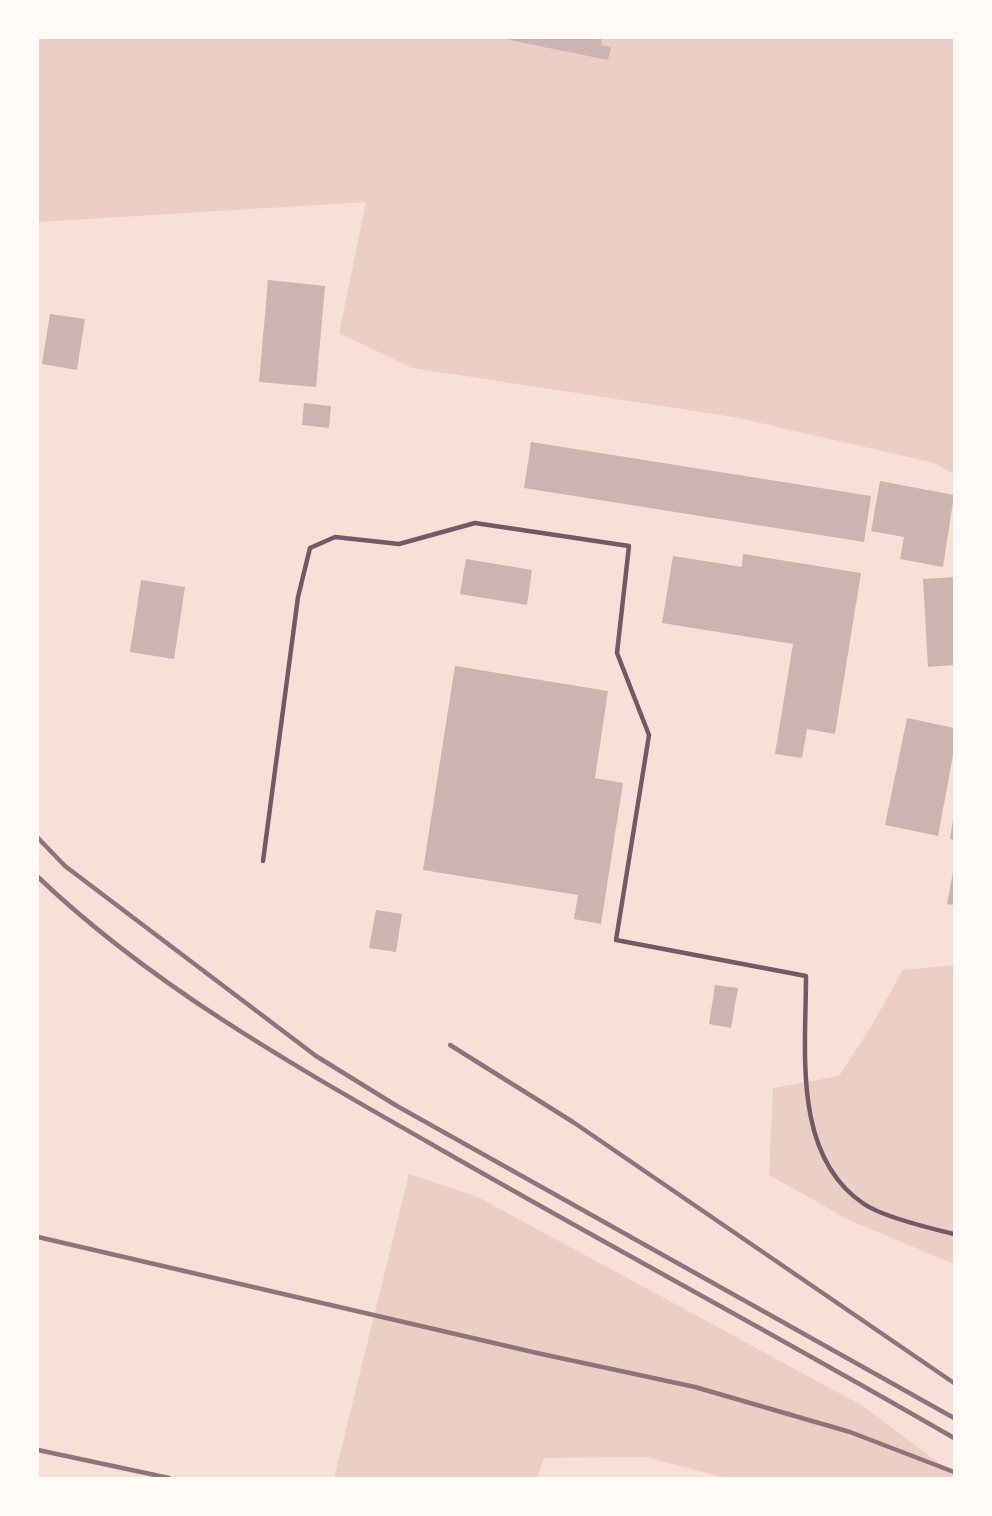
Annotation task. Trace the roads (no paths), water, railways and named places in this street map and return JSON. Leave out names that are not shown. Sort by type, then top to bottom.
[{"type":"lane","points":[[263,861],[298,597],[310,548],[335,537],[399,544],[475,523],[629,546],[617,653],[649,735],[616,940],[806,976],[807,1102],[826,1166],[864,1204],[928,1228],[954,1234]]},
{"type":"railway","points":[[38,838],[65,866],[316,1056],[397,1106],[954,1418]]},
{"type":"railway","points":[[38,877],[127,953],[175,988],[274,1052],[492,1179],[954,1438]]},
{"type":"railway","points":[[450,1045],[573,1122],[954,1383]]},
{"type":"railway","points":[[38,1237],[537,1353],[695,1387],[850,1432],[954,1472]]},
{"type":"railway","points":[[38,1450],[169,1478]]}]
